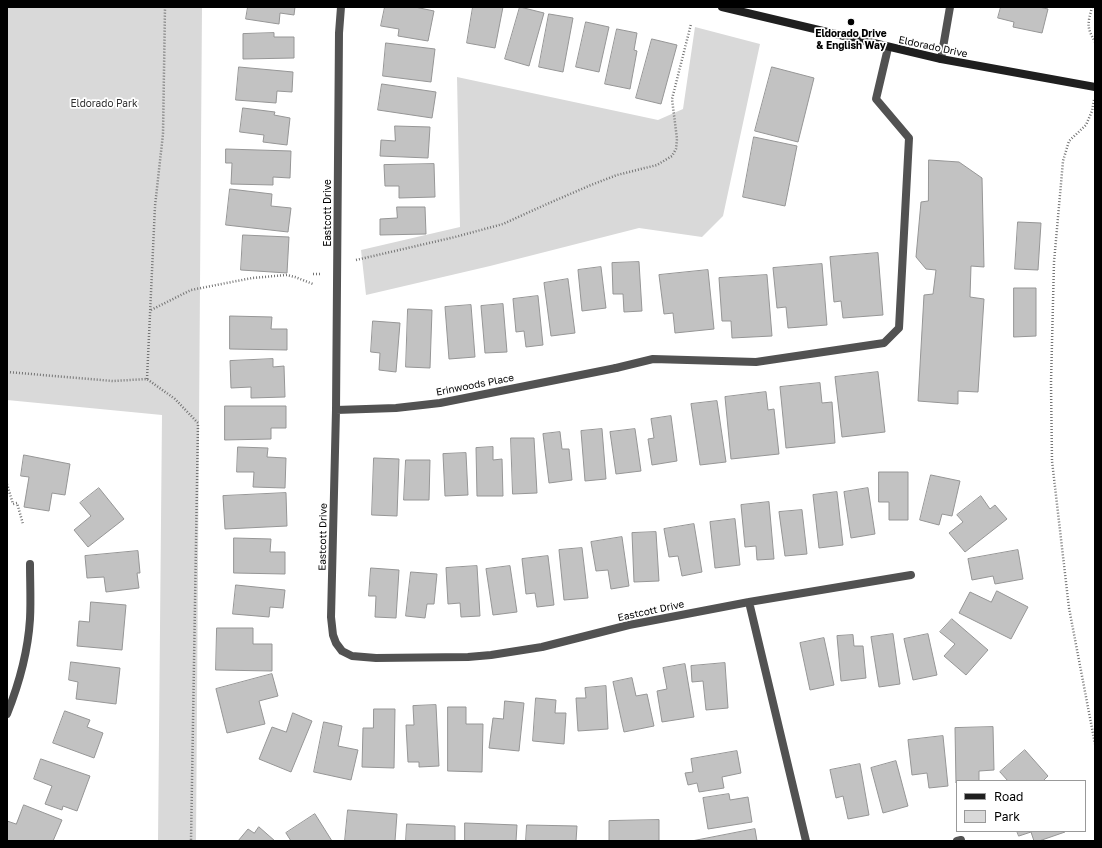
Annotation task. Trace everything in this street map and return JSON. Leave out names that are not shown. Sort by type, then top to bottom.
[{"type":"street","name":"Eastcott Drive","points":[[341,7],[339,33],[336,410],[332,617],[333,635],[336,643],[342,651],[352,656],[376,658],[438,658],[491,655],[542,647],[629,624],[911,575]]},
{"type":"street","name":"Eldorado Drive","points":[[722,7],[888,48],[1095,87]]},
{"type":"street","points":[[941,59],[950,7]]},
{"type":"street","name":"Erinwoods Place","points":[[336,410],[396,408],[440,403],[616,368],[653,359],[756,362],[884,343],[899,328],[909,138],[876,100],[888,48]]},
{"type":"street","points":[[7,714],[21,672],[29,633],[30,564]]},
{"type":"street","points":[[749,602],[806,841]]},
{"type":"path","points":[[147,379],[155,206],[164,134],[165,7]]},
{"type":"path","points":[[1092,7],[1088,25],[1089,32],[1095,42]]},
{"type":"path","points":[[356,260],[455,238],[503,224],[591,185],[617,175],[657,165],[672,156],[676,149],[676,139],[672,99],[691,24]]},
{"type":"path","points":[[1094,98],[1093,111],[1086,125],[1069,141],[1063,161],[1054,262],[1051,383],[1052,461],[1069,608],[1095,744]]},
{"type":"path","points":[[313,274],[322,274]]},
{"type":"path","points":[[151,311],[192,290],[252,278],[287,275],[313,284]]},
{"type":"path","points":[[7,372],[113,381],[147,379],[175,399],[198,423],[191,841]]},
{"type":"path","points":[[7,484],[13,504],[16,503],[23,524]]},
{"type":"green space","name":"Eldorado Park","points":[[7,7],[202,7],[196,841],[158,841],[162,415],[7,400]]},
{"type":"green space","points":[[695,27],[760,44],[723,216],[702,237],[639,228],[490,266],[366,295],[361,250],[460,227],[457,77],[658,120],[683,109]]},
{"type":"building","points":[[248,7],[295,7],[294,15],[280,13],[279,24],[246,19]]},
{"type":"building","points":[[385,7],[415,7],[434,11],[428,41],[398,36],[399,29],[381,26]]},
{"type":"building","points":[[473,7],[503,7],[495,48],[467,43]]},
{"type":"building","points":[[520,7],[544,13],[529,66],[505,59]]},
{"type":"building","points":[[1001,7],[1039,7],[1048,9],[1042,33],[1013,27],[1014,22],[998,18]]},
{"type":"building","points":[[549,14],[573,18],[563,72],[539,67]]},
{"type":"building","points":[[586,22],[609,27],[599,72],[576,67]]},
{"type":"building","points":[[617,29],[637,33],[634,50],[637,51],[630,89],[605,84]]},
{"type":"building","points":[[274,33],[274,37],[294,37],[294,58],[243,59],[243,34]]},
{"type":"building","points":[[652,39],[677,45],[661,104],[636,98]]},
{"type":"building","points":[[386,43],[435,49],[431,82],[383,76]]},
{"type":"building","points":[[239,67],[293,72],[292,92],[277,91],[276,103],[236,100]]},
{"type":"building","points":[[772,67],[814,78],[798,142],[755,131]]},
{"type":"building","points":[[382,84],[436,92],[432,118],[378,110]]},
{"type":"building","points":[[243,108],[275,112],[274,115],[290,118],[287,145],[263,142],[264,135],[240,132]]},
{"type":"building","points":[[395,126],[430,127],[428,158],[380,156],[381,140],[395,141]]},
{"type":"building","points":[[754,137],[797,146],[785,206],[743,197]]},
{"type":"building","points":[[226,149],[291,151],[290,178],[273,177],[273,185],[231,184],[232,163],[226,163]]},
{"type":"building","points":[[929,160],[959,162],[982,178],[984,267],[971,266],[970,297],[984,299],[978,392],[958,391],[958,404],[918,401],[924,295],[933,294],[936,270],[926,269],[916,257],[921,202],[928,201]]},
{"type":"building","points":[[434,164],[435,197],[399,198],[399,186],[385,186],[384,165]]},
{"type":"building","points":[[230,189],[272,194],[271,206],[291,208],[288,232],[226,225]]},
{"type":"building","points":[[397,207],[425,207],[426,234],[380,235],[380,219],[397,218]]},
{"type":"building","points":[[1018,222],[1041,223],[1038,270],[1015,269]]},
{"type":"building","points":[[243,235],[289,237],[287,273],[241,270]]},
{"type":"building","points":[[878,253],[883,315],[843,318],[841,301],[834,302],[830,257]]},
{"type":"building","points":[[639,262],[642,311],[624,312],[623,294],[613,294],[612,263]]},
{"type":"building","points":[[822,264],[827,325],[788,328],[786,307],[777,308],[773,268]]},
{"type":"building","points":[[601,267],[606,308],[582,311],[578,270]]},
{"type":"building","points":[[708,270],[714,329],[675,333],[673,313],[664,314],[659,275]]},
{"type":"building","points":[[767,275],[772,336],[732,338],[731,321],[722,321],[719,278]]},
{"type":"building","points":[[568,279],[575,333],[551,336],[544,283]]},
{"type":"building","points":[[1014,288],[1036,288],[1036,336],[1014,337]]},
{"type":"building","points":[[538,296],[543,345],[526,347],[524,331],[516,332],[513,299]]},
{"type":"building","points":[[503,304],[507,352],[485,353],[481,306]]},
{"type":"building","points":[[471,305],[475,357],[449,359],[445,307]]},
{"type":"building","points":[[408,309],[432,310],[430,368],[406,367]]},
{"type":"building","points":[[230,316],[272,317],[271,329],[287,329],[287,350],[230,349]]},
{"type":"building","points":[[373,321],[400,323],[396,372],[379,370],[380,353],[371,352]]},
{"type":"building","points":[[273,359],[273,367],[284,366],[285,397],[251,398],[251,387],[231,388],[230,361]]},
{"type":"building","points":[[878,372],[885,432],[842,437],[835,377]]},
{"type":"building","points":[[820,383],[822,403],[832,402],[835,443],[786,448],[780,387]]},
{"type":"building","points":[[766,392],[768,410],[774,409],[779,454],[731,459],[725,397]]},
{"type":"building","points":[[717,401],[726,462],[700,465],[691,404]]},
{"type":"building","points":[[225,406],[286,406],[286,428],[271,428],[271,439],[225,440]]},
{"type":"building","points":[[671,416],[677,461],[652,465],[648,439],[654,438],[651,419]]},
{"type":"building","points":[[602,429],[606,479],[585,481],[581,431]]},
{"type":"building","points":[[635,429],[641,471],[616,474],[610,432]]},
{"type":"building","points":[[560,432],[562,449],[569,449],[572,480],[549,483],[543,434]]},
{"type":"building","points":[[511,438],[534,438],[537,493],[513,494]]},
{"type":"building","points":[[238,447],[268,448],[267,457],[286,458],[285,488],[253,487],[254,472],[237,472]]},
{"type":"building","points":[[493,447],[493,460],[502,459],[503,496],[477,496],[476,448]]},
{"type":"building","points":[[466,453],[468,495],[445,496],[443,454]]},
{"type":"building","points":[[24,455],[70,464],[65,495],[52,493],[49,511],[24,507],[29,477],[21,476]]},
{"type":"building","points":[[374,458],[399,459],[397,516],[372,515]]},
{"type":"building","points":[[406,460],[430,460],[429,500],[404,500]]},
{"type":"building","points":[[879,472],[908,472],[908,520],[889,520],[889,502],[879,502]]},
{"type":"building","points":[[931,475],[960,481],[952,516],[942,514],[939,525],[920,520]]},
{"type":"building","points":[[99,488],[124,519],[88,547],[74,530],[91,516],[80,503]]},
{"type":"building","points":[[868,488],[875,534],[851,538],[844,492]]},
{"type":"building","points":[[837,492],[843,545],[819,548],[813,495]]},
{"type":"building","points":[[286,493],[287,526],[225,529],[223,496]]},
{"type":"building","points":[[981,496],[990,509],[995,505],[1007,519],[965,552],[949,533],[963,522],[957,515]]},
{"type":"building","points":[[769,502],[774,559],[757,560],[756,546],[745,547],[741,505]]},
{"type":"building","points":[[802,510],[807,554],[785,556],[779,512]]},
{"type":"building","points":[[735,519],[740,565],[715,568],[710,522]]},
{"type":"building","points":[[694,524],[702,572],[682,576],[678,556],[669,557],[664,529]]},
{"type":"building","points":[[656,532],[659,581],[634,582],[632,533]]},
{"type":"building","points":[[622,537],[629,586],[611,589],[608,570],[596,571],[591,542]]},
{"type":"building","points":[[234,538],[271,539],[270,552],[285,552],[285,574],[234,573]]},
{"type":"building","points":[[582,548],[588,598],[564,600],[559,550]]},
{"type":"building","points":[[1018,550],[1023,579],[995,584],[993,576],[972,580],[968,559]]},
{"type":"building","points":[[138,551],[140,573],[137,573],[139,588],[106,592],[104,577],[87,578],[85,556]]},
{"type":"building","points":[[548,556],[554,605],[537,607],[535,593],[526,594],[522,559]]},
{"type":"building","points":[[477,566],[480,616],[461,617],[460,603],[448,604],[446,568]]},
{"type":"building","points":[[510,566],[517,612],[493,615],[486,569]]},
{"type":"building","points":[[371,568],[399,570],[396,618],[375,617],[376,596],[369,596]]},
{"type":"building","points":[[411,572],[437,574],[434,604],[427,604],[425,618],[406,616]]},
{"type":"building","points":[[236,585],[285,590],[283,608],[270,607],[269,617],[233,614]]},
{"type":"building","points":[[997,591],[1028,607],[1011,639],[959,613],[970,592],[991,602]]},
{"type":"building","points":[[91,602],[126,605],[122,650],[77,646],[79,621],[89,622]]},
{"type":"building","points":[[952,619],[988,650],[966,675],[944,656],[955,644],[940,632]]},
{"type":"building","points":[[217,628],[253,628],[253,644],[272,644],[272,671],[216,670]]},
{"type":"building","points":[[893,634],[900,684],[879,687],[871,637]]},
{"type":"building","points":[[928,634],[937,675],[913,680],[904,639]]},
{"type":"building","points":[[853,635],[854,646],[863,646],[866,678],[841,681],[837,636]]},
{"type":"building","points":[[824,638],[834,685],[810,690],[800,643]]},
{"type":"building","points":[[71,662],[120,668],[116,704],[76,699],[78,682],[69,680]]},
{"type":"building","points":[[725,663],[728,708],[706,710],[703,681],[692,682],[691,666]]},
{"type":"building","points":[[685,664],[694,717],[662,722],[657,691],[667,689],[663,668]]},
{"type":"building","points":[[272,674],[278,696],[259,701],[265,724],[227,733],[216,689]]},
{"type":"building","points":[[632,678],[636,696],[647,694],[654,726],[624,732],[613,682]]},
{"type":"building","points":[[606,686],[608,729],[578,731],[576,698],[586,698],[585,688]]},
{"type":"building","points":[[536,698],[556,700],[555,713],[566,713],[564,744],[533,741]]},
{"type":"building","points":[[505,701],[524,703],[519,751],[489,748],[493,718],[503,719]]},
{"type":"building","points":[[436,705],[439,766],[419,767],[419,762],[408,762],[406,725],[414,725],[413,706]]},
{"type":"building","points":[[448,707],[466,707],[466,724],[483,724],[482,772],[448,771]]},
{"type":"building","points":[[374,709],[395,709],[394,768],[362,767],[363,728],[373,728]]},
{"type":"building","points":[[65,711],[90,720],[87,727],[103,733],[94,758],[53,743]]},
{"type":"building","points":[[293,713],[312,721],[291,772],[259,759],[272,727],[286,732]]},
{"type":"building","points":[[324,722],[342,726],[338,746],[358,750],[351,780],[314,772]]},
{"type":"building","points":[[993,727],[994,770],[979,771],[979,780],[956,780],[956,783],[955,728]]},
{"type":"building","points":[[943,736],[948,786],[929,788],[927,773],[912,775],[908,740]]},
{"type":"building","points":[[1025,750],[1048,776],[1044,780],[1007,780],[1000,772]]},
{"type":"building","points":[[737,751],[741,773],[722,777],[724,788],[699,792],[697,783],[688,785],[685,773],[693,772],[691,759]]},
{"type":"building","points":[[41,759],[90,776],[77,811],[63,806],[62,810],[45,804],[52,786],[34,779]]},
{"type":"building","points":[[896,761],[908,806],[883,813],[871,768]]},
{"type":"building","points":[[860,764],[869,815],[848,819],[843,796],[836,798],[830,770]]},
{"type":"building","points":[[729,794],[730,800],[748,797],[752,822],[708,829],[703,798]]},
{"type":"building","points":[[24,805],[62,820],[53,841],[7,841],[7,821],[16,824]]},
{"type":"building","points":[[348,810],[397,814],[395,841],[345,841]]},
{"type":"building","points":[[315,814],[332,841],[291,841],[286,833]]},
{"type":"building","points":[[659,820],[659,841],[609,841],[609,821]]},
{"type":"building","points":[[465,823],[517,825],[516,841],[465,841]]},
{"type":"building","points":[[407,824],[455,826],[455,841],[406,841]]},
{"type":"building","points":[[527,825],[577,826],[576,841],[526,841]]},
{"type":"building","points":[[259,827],[275,841],[238,841],[248,829],[254,833]]},
{"type":"building","points":[[755,829],[757,841],[692,841]]},
{"type":"building","points":[[1017,832],[1031,832],[1019,836]]},
{"type":"building","points":[[1031,832],[1065,832],[1039,841],[1034,841]]},
{"type":"place","name":"Eldorado Drive & English Way","points":[[851,22]]}]
